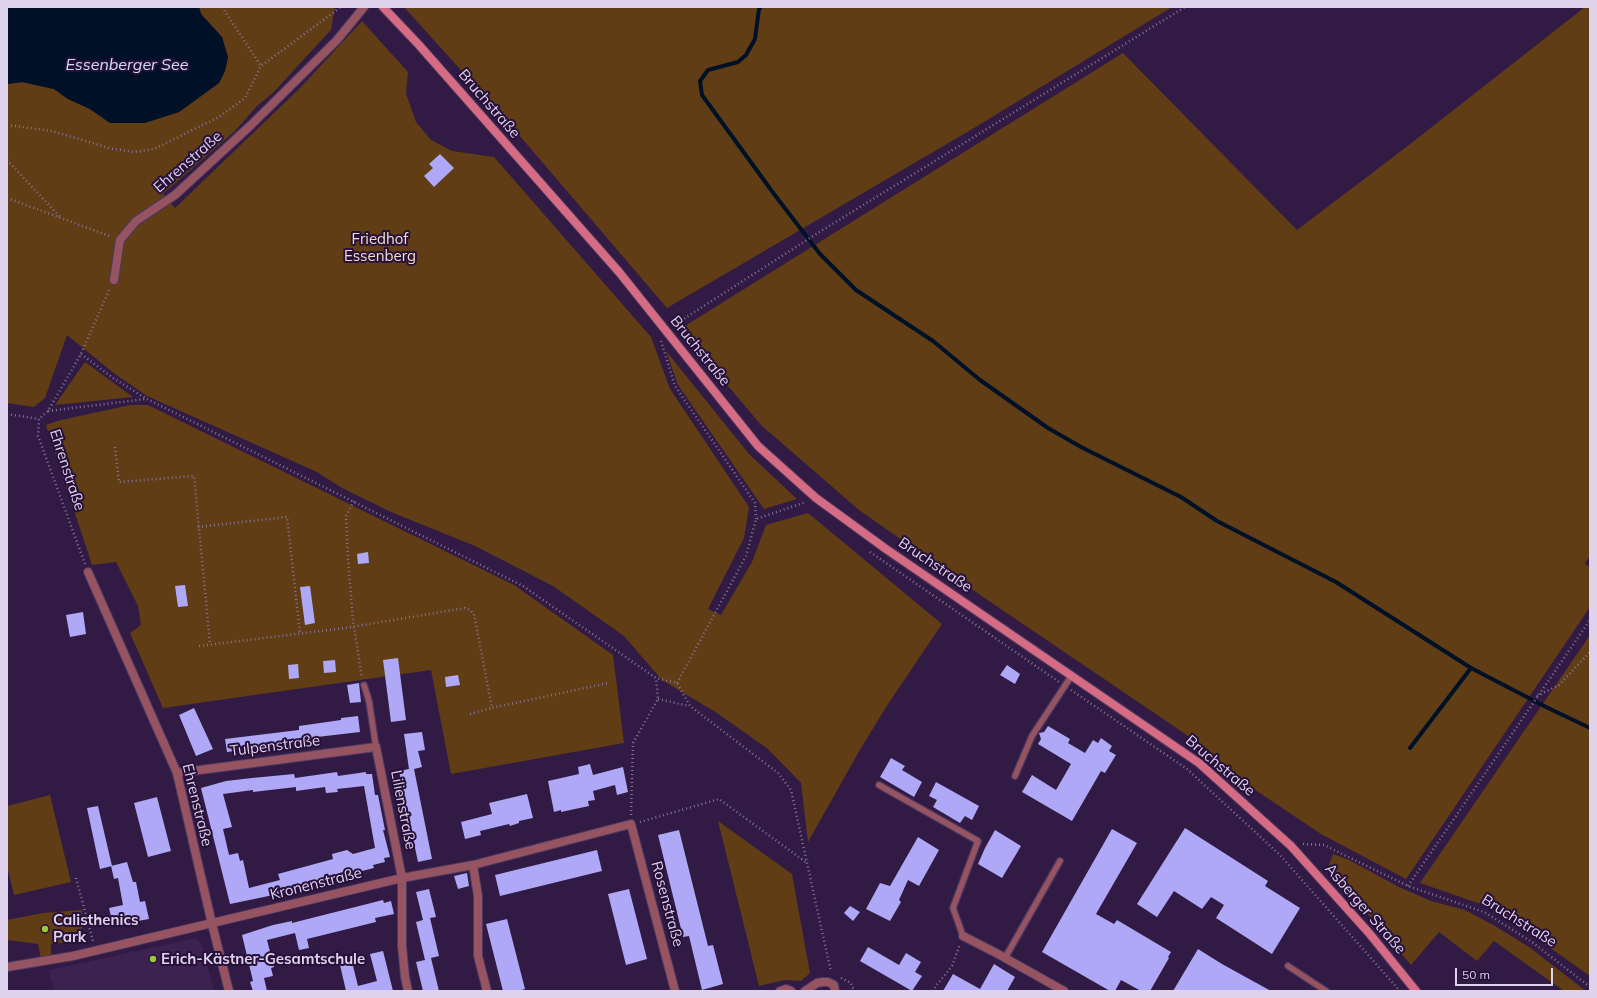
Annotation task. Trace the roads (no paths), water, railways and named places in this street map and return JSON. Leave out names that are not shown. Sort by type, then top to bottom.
[{"type":"street","name":"Ehrenstraße","points":[[114,280],[120,240],[136,221],[175,195],[251,125],[337,40],[364,7]]},
{"type":"street","name":"Bruchstraße","points":[[383,7],[419,45],[619,272],[758,446],[816,498],[886,549],[1199,763],[1291,846]]},
{"type":"street","name":"Ehrenstraße","points":[[88,572],[177,773],[229,991]]},
{"type":"street","name":"Tulpenstraße","points":[[177,773],[376,747]]},
{"type":"street","name":"Lilienstraße","points":[[376,747],[402,878],[402,946],[408,991]]},
{"type":"street","name":"Kronenstraße","points":[[7,967],[73,956],[402,878],[473,865],[631,824]]},
{"type":"street","name":"Rosenstraße","points":[[631,824],[675,991]]},
{"type":"street","name":"Asberger Straße","points":[[1291,846],[1370,933],[1416,991]]},
{"type":"street","points":[[473,865],[478,896],[478,956],[487,991]]},
{"type":"street","points":[[963,936],[1064,991]]},
{"type":"street","points":[[804,991],[817,983],[828,982],[834,985],[835,991]]},
{"type":"street","points":[[780,991],[791,991]]},
{"type":"lane","points":[[1015,776],[1032,736],[1072,675]]},
{"type":"lane","points":[[364,685],[369,701],[376,747]]},
{"type":"lane","points":[[880,786],[978,841],[953,908],[963,936]]},
{"type":"lane","points":[[1005,958],[1060,861]]},
{"type":"lane","points":[[1288,966],[1326,991]]},
{"type":"water","name":"Essenberger See","points":[[7,7],[199,7],[201,14],[222,37],[228,57],[225,71],[219,83],[179,112],[145,123],[110,123],[90,109],[68,99],[54,89],[22,82],[7,84]]},
{"type":"waterway","points":[[761,7],[759,9],[755,39],[746,55],[738,62],[708,70],[700,81],[702,95],[820,254],[856,290],[933,341],[980,380],[1048,428],[1081,447],[1181,497],[1217,521],[1336,582],[1471,668],[1590,728]]},
{"type":"waterway","points":[[1410,748],[1471,668]]},
{"type":"place","name":"Calisthenics Park","points":[[45,929]]},
{"type":"place","name":"Erich-Kästner-Gesamtschule","points":[[153,959]]},
{"type":"park label","name":"Friedhof Essenberg","points":[[380,248]]}]
